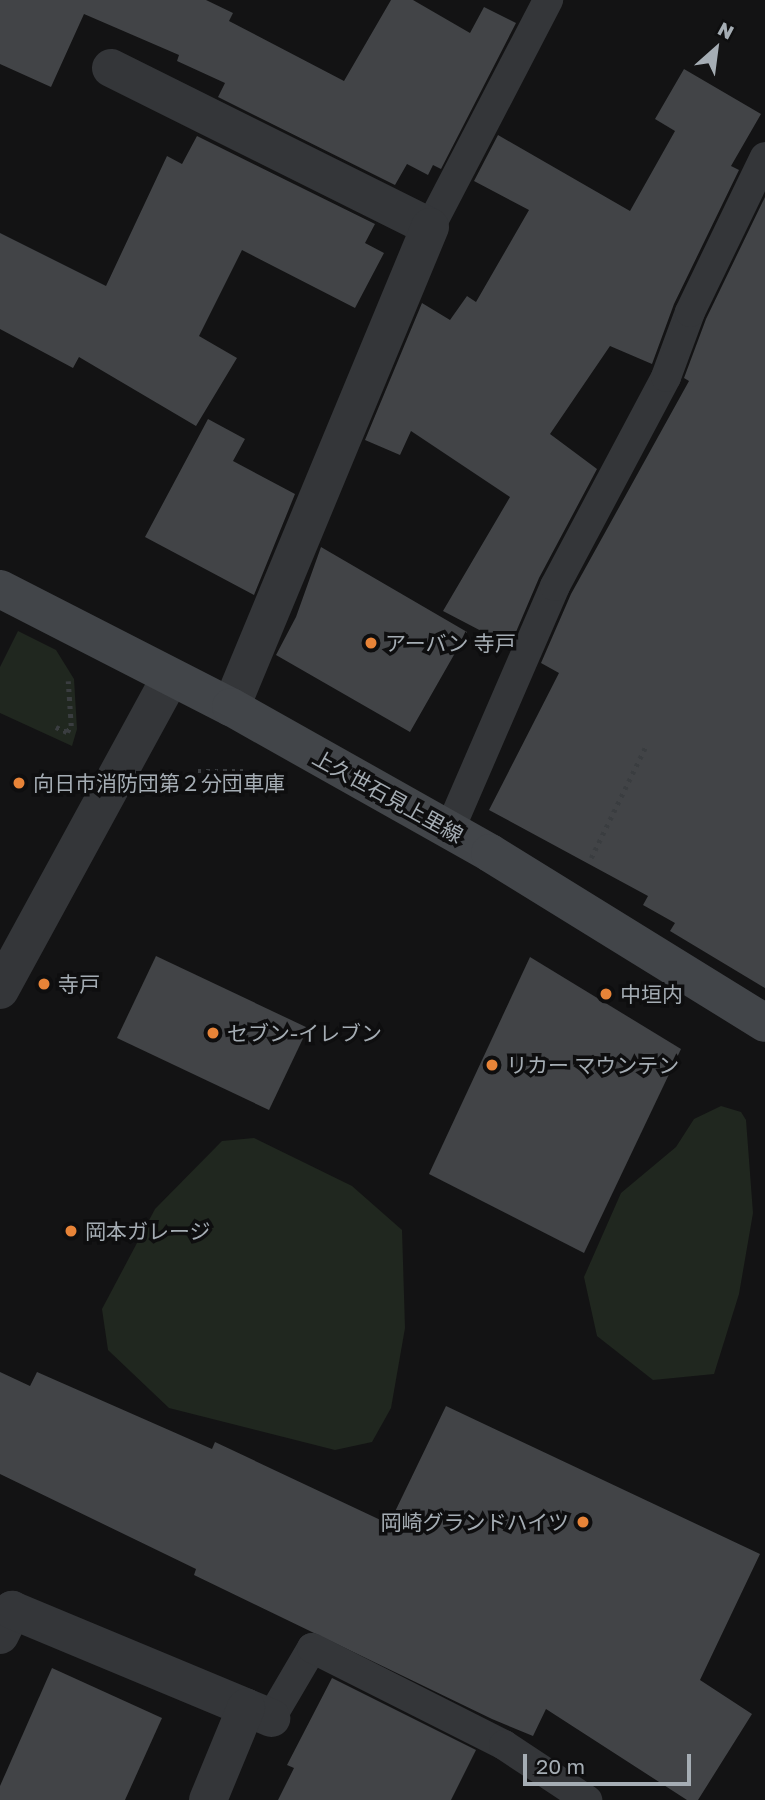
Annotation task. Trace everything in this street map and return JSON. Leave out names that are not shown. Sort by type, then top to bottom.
[{"type":"main road","name":"上久世石見上里線","points":[[0,589],[230,707],[449,831],[570,900],[765,1023]]},
{"type":"street","points":[[111,68],[430,227],[342,447],[230,707]]},
{"type":"street","points":[[0,990],[170,678]]},
{"type":"street","points":[[0,1635],[12,1610],[259,1713],[208,1800]]},
{"type":"lane","points":[[430,227],[548,0]]},
{"type":"lane","points":[[449,831],[555,586],[666,377],[690,312],[765,157]]},
{"type":"lane","points":[[259,1713],[312,1648],[504,1745],[587,1800]]},
{"type":"path","points":[[55,727],[67,732],[71,726],[69,681],[61,670]]},
{"type":"path","points":[[570,900],[645,748]]},
{"type":"path","points":[[198,771],[248,771]]},
{"type":"shaded area","points":[[18,631],[56,650],[74,679],[77,729],[72,746],[0,713],[0,667]]},
{"type":"shaded area","points":[[721,1106],[741,1112],[746,1120],[753,1213],[739,1294],[714,1374],[653,1380],[597,1336],[584,1277],[621,1193],[676,1147],[694,1119]]},
{"type":"shaded area","points":[[254,1138],[352,1186],[402,1230],[405,1328],[391,1408],[372,1442],[335,1450],[169,1408],[108,1350],[102,1309],[155,1209],[222,1141]]},
{"type":"building","points":[[0,0],[206,0],[233,13],[229,21],[344,81],[391,0],[413,0],[470,33],[484,7],[516,23],[441,169],[433,165],[428,175],[407,164],[395,185],[218,97],[225,83],[177,61],[179,55],[84,14],[51,87],[0,64]]},
{"type":"building","points":[[684,69],[761,114],[731,166],[739,170],[674,304],[652,364],[610,346],[550,434],[597,469],[539,578],[510,646],[443,611],[510,497],[411,431],[400,455],[365,440],[422,303],[450,320],[467,296],[476,302],[529,210],[474,181],[498,135],[630,211],[675,131],[655,119]]},
{"type":"building","points":[[197,136],[375,224],[365,243],[384,253],[355,308],[242,250],[199,336],[237,358],[196,426],[79,357],[73,368],[0,329],[0,233],[106,286],[167,156],[182,164]]},
{"type":"building","points":[[765,197],[765,988],[670,931],[675,923],[643,905],[648,896],[489,810],[559,673],[541,663],[571,594],[689,381],[684,378],[706,319]]},
{"type":"building","points":[[208,419],[245,439],[233,461],[295,494],[254,595],[145,537]]},
{"type":"building","name":"アーバン 寺戸","points":[[321,547],[467,632],[410,732],[276,655],[296,617]]},
{"type":"building","name":"セブン-イレブン","points":[[156,956],[308,1028],[269,1110],[117,1038]]},
{"type":"building","points":[[530,957],[681,1049],[584,1253],[429,1174]]},
{"type":"building","points":[[0,1372],[30,1386],[37,1372],[212,1449],[215,1442],[389,1524],[446,1406],[760,1554],[700,1680],[752,1714],[698,1800],[687,1800],[546,1709],[533,1736],[492,1719],[194,1575],[196,1569],[0,1474]]},
{"type":"building","points":[[52,1668],[162,1718],[125,1800],[0,1800],[0,1786]]},
{"type":"building","points":[[332,1678],[476,1750],[451,1800],[278,1800],[294,1768],[287,1765]]},
{"type":"place","name":"アーバン 寺戸","points":[[371,643]]},
{"type":"place","name":"向日市消防団第２分団車庫","points":[[19,783]]},
{"type":"place","name":"寺戸","points":[[44,984]]},
{"type":"place","name":"中垣内","points":[[606,994]]},
{"type":"place","name":"セブン-イレブン","points":[[213,1033]]},
{"type":"place","name":"リカー マウンテン","points":[[492,1065]]},
{"type":"place","name":"岡本ガレージ","points":[[71,1231]]},
{"type":"place","name":"岡崎グランドハイツ","points":[[583,1522]]}]
